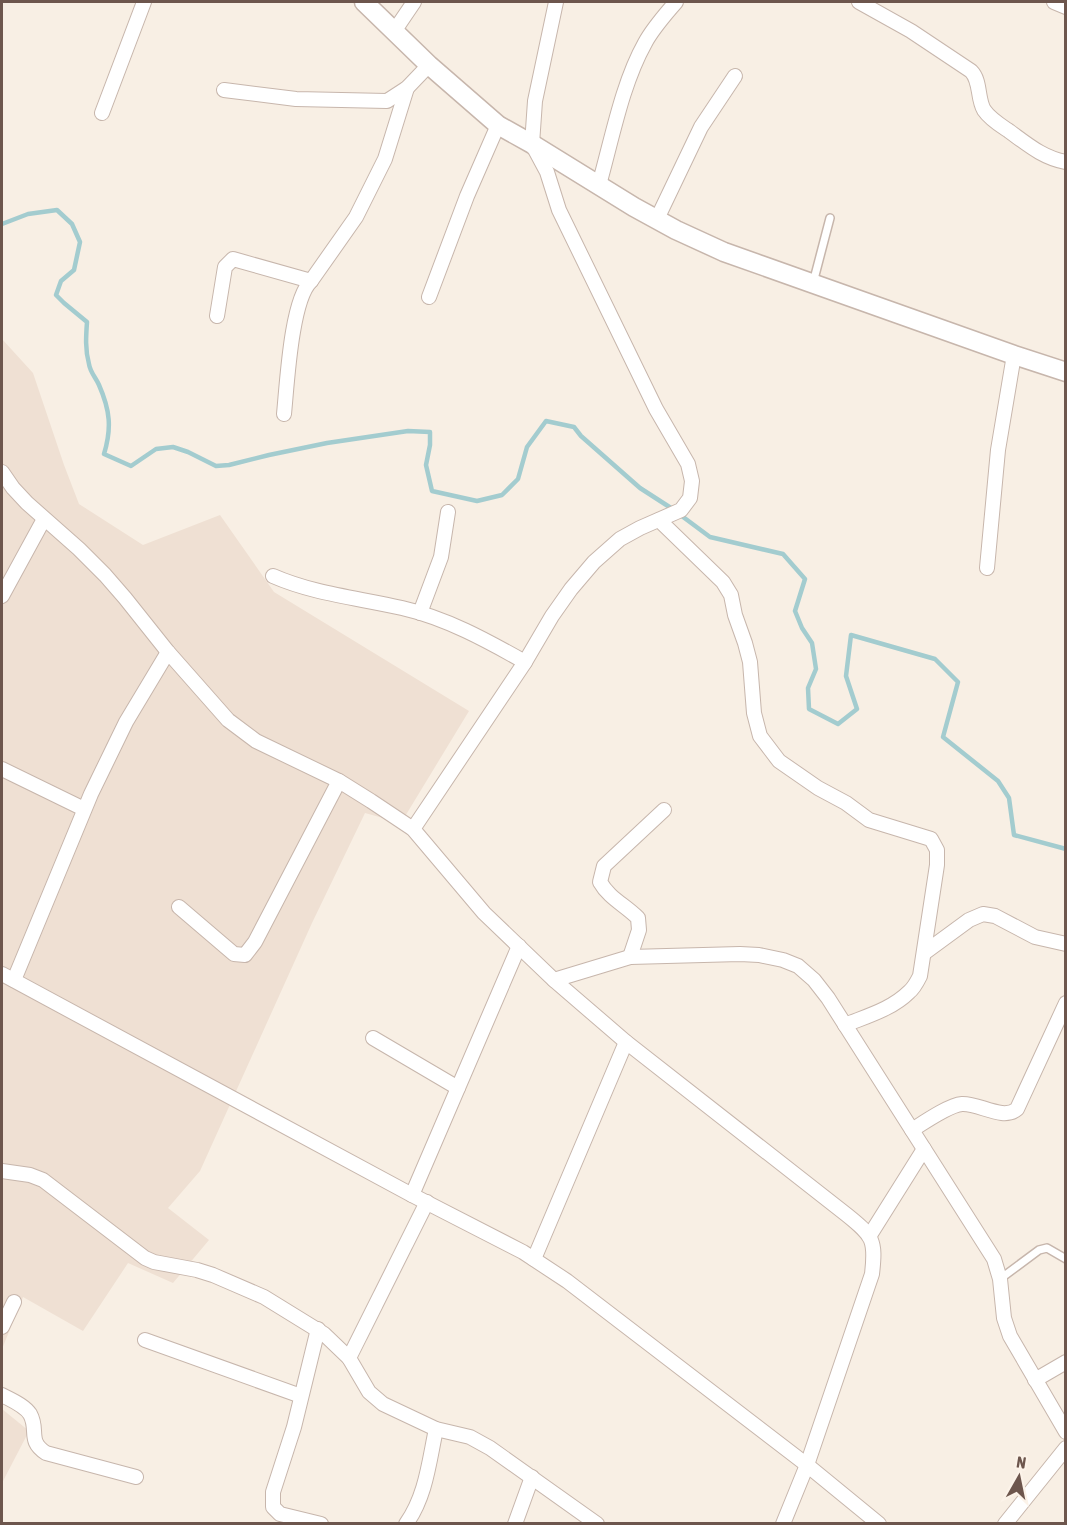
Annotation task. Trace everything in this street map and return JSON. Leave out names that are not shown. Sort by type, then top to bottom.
[{"type":"street","points":[[102,113],[144,2]]},
{"type":"street","points":[[364,2],[498,125],[634,207],[724,252],[1065,372]]},
{"type":"street","points":[[395,30],[414,2]]},
{"type":"street","points":[[413,829],[571,589],[594,562],[620,540],[640,528],[681,510],[690,498],[692,481],[688,464],[656,409],[559,210],[547,172],[532,144],[535,101],[556,2]]},
{"type":"street","points":[[599,185],[632,73],[654,28],[676,2]]},
{"type":"street","points":[[859,2],[911,31],[971,71],[975,76],[983,109],[991,118],[1025,144],[1057,161],[1065,162]]},
{"type":"street","points":[[1054,2],[1065,7]]},
{"type":"street","points":[[224,90],[296,99],[387,101],[407,88],[429,64]]},
{"type":"street","points":[[657,219],[701,127],[735,76]]},
{"type":"street","points":[[284,414],[292,331],[305,287],[356,217],[385,159],[407,88]]},
{"type":"street","points":[[429,297],[467,196],[498,125]]},
{"type":"street","points":[[217,316],[225,267],[233,259],[311,281]]},
{"type":"street","points":[[987,568],[999,450],[1014,355]]},
{"type":"street","points":[[2,472],[19,495],[105,575],[228,720],[240,730],[274,750],[339,781],[413,829],[483,913],[554,980],[626,1042],[870,1235],[874,1258],[872,1274],[807,1465],[783,1524]]},
{"type":"street","points":[[420,613],[441,557],[448,512]]},
{"type":"street","points":[[2,596],[44,519]]},
{"type":"street","points":[[659,520],[723,582],[731,594],[750,662],[754,712],[760,736],[779,761],[869,820],[931,839],[937,850],[937,865],[920,976],[911,991],[902,999],[845,1025]]},
{"type":"street","points":[[273,576],[309,590],[420,613],[472,633],[525,662]]},
{"type":"street","points":[[168,652],[126,723],[84,809],[8,977],[534,1259],[567,1281],[807,1465],[879,1524]]},
{"type":"street","points":[[2,769],[84,809]]},
{"type":"street","points":[[179,907],[234,954],[245,955],[255,942],[339,781]]},
{"type":"street","points":[[630,957],[639,930],[638,918],[625,905],[607,893],[600,882],[604,866],[664,810]]},
{"type":"street","points":[[924,953],[969,920],[983,914],[996,916],[1035,937],[1065,944]]},
{"type":"street","points":[[412,1195],[519,946]]},
{"type":"street","points":[[554,980],[630,957],[740,954],[770,956],[783,960],[798,966],[814,980],[828,998],[994,1259],[1000,1279],[1006,1325],[1010,1336],[1065,1432]]},
{"type":"street","points":[[912,1130],[958,1105],[968,1104],[1010,1113],[1017,1109],[1065,1002]]},
{"type":"street","points":[[373,1038],[458,1088]]},
{"type":"street","points":[[534,1259],[626,1042]]},
{"type":"street","points":[[870,1235],[924,1149]]},
{"type":"street","points":[[2,1171],[30,1175],[43,1180],[154,1262],[213,1275],[264,1297],[318,1329],[349,1358],[369,1392],[383,1404],[436,1429],[470,1437],[480,1442],[597,1524]]},
{"type":"street","points":[[349,1358],[427,1202]]},
{"type":"street","points":[[2,1327],[14,1302]]},
{"type":"street","points":[[318,1329],[294,1427],[273,1492],[273,1507],[280,1514],[321,1524]]},
{"type":"street","points":[[145,1340],[301,1396]]},
{"type":"street","points":[[1035,1380],[1065,1362]]},
{"type":"street","points":[[2,1395],[21,1405],[29,1413],[33,1423],[35,1444],[39,1449],[46,1453],[136,1477]]},
{"type":"street","points":[[406,1524],[422,1496],[436,1429]]},
{"type":"street","points":[[1005,1524],[1065,1448]]},
{"type":"street","points":[[515,1524],[532,1477]]},
{"type":"lane","points":[[813,283],[830,218]]},
{"type":"lane","points":[[1000,1279],[1039,1250],[1047,1248],[1065,1259]]},
{"type":"shaded area","points":[[2,339],[33,373],[79,504],[143,545],[220,515],[274,592],[469,711],[401,823],[365,813],[312,923],[200,1171],[168,1208],[209,1240],[173,1283],[128,1263],[83,1331],[23,1297],[2,1349]]},
{"type":"shaded area","points":[[2,1409],[29,1431],[2,1483]]},
{"type":"waterway","points":[[2,224],[28,214],[57,210],[72,224],[80,242],[74,270],[61,281],[56,295],[87,322],[88,359],[108,411],[108,436],[104,454],[131,466],[156,449],[173,447],[216,466],[327,443],[408,431],[430,432],[426,465],[432,491],[477,501],[502,495],[518,479],[527,447],[546,421],[574,427],[581,436],[640,488],[710,537],[783,554],[805,579],[795,611],[812,643],[816,669],[808,688],[809,709],[838,724],[857,709],[846,676],[851,635],[935,659],[958,682],[943,737],[998,781],[1009,798],[1014,835],[1066,849]]}]
